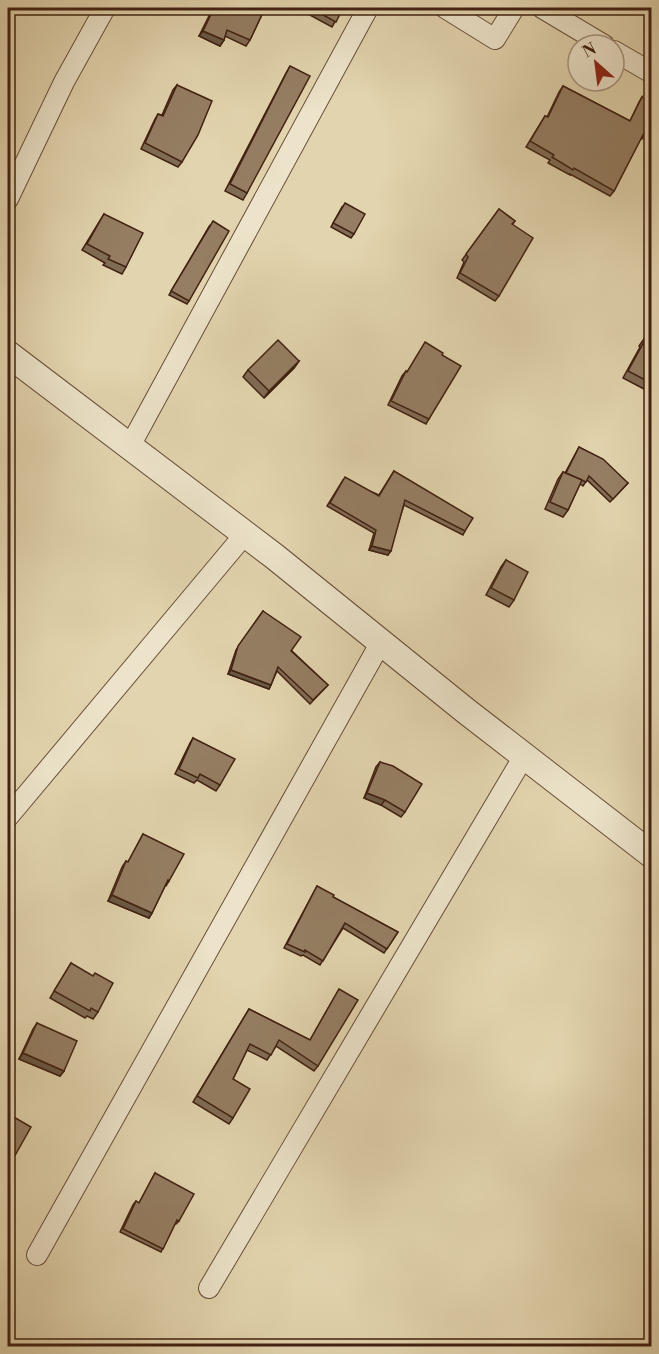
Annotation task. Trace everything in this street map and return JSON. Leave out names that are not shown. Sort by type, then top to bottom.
[{"type":"street","points":[[8,200],[64,82],[105,8]]},
{"type":"street","points":[[129,446],[368,8]]},
{"type":"street","points":[[445,8],[495,39],[514,8]]},
{"type":"street","points":[[542,8],[584,33]]},
{"type":"street","points":[[626,58],[651,73]]},
{"type":"street","points":[[8,354],[245,534],[651,855]]},
{"type":"street","points":[[8,817],[245,534]]},
{"type":"street","points":[[37,1255],[381,642]]},
{"type":"street","points":[[209,1288],[524,756]]},
{"type":"building","points":[[214,8],[265,8],[250,40],[227,30],[224,40],[203,31]]},
{"type":"building","points":[[310,8],[343,8],[336,22]]},
{"type":"building","points":[[290,66],[310,76],[247,193],[230,184]]},
{"type":"building","points":[[177,85],[212,101],[198,135],[182,162],[145,143],[158,114],[163,116]]},
{"type":"building","points":[[563,86],[566,88],[566,93],[576,93],[630,121],[642,97],[651,101],[651,122],[614,191],[574,168],[573,170],[552,157],[554,155],[530,141],[545,116],[548,117]]},
{"type":"building","points":[[345,203],[365,214],[354,234],[333,223]]},
{"type":"building","points":[[499,209],[515,221],[512,224],[533,238],[499,296],[460,273],[468,257],[466,254]]},
{"type":"building","points":[[104,214],[143,233],[126,267],[108,259],[110,256],[87,244]]},
{"type":"building","points":[[213,221],[229,231],[189,301],[171,291]]},
{"type":"building","points":[[651,329],[651,376],[649,382],[628,371]]},
{"type":"building","points":[[278,340],[299,361],[269,391],[248,370]]},
{"type":"building","points":[[425,342],[461,366],[429,419],[391,401],[406,371]]},
{"type":"building","points":[[579,447],[603,459],[628,483],[613,499],[589,476],[586,482],[566,473]]},
{"type":"building","points":[[394,471],[473,518],[465,531],[405,500],[391,551],[372,546],[376,530],[330,503],[345,477],[379,496]]},
{"type":"building","points":[[563,472],[582,480],[568,510],[550,502]]},
{"type":"building","points":[[506,560],[528,572],[514,600],[491,588]]},
{"type":"building","points":[[263,611],[301,637],[291,651],[328,685],[313,700],[278,667],[271,685],[231,670],[238,646]]},
{"type":"building","points":[[193,738],[235,759],[220,785],[200,774],[198,778],[179,769]]},
{"type":"building","points":[[380,762],[393,766],[422,784],[405,812],[367,793]]},
{"type":"building","points":[[143,834],[184,854],[152,913],[112,895],[126,861],[128,862]]},
{"type":"building","points":[[317,886],[398,932],[387,949],[345,923],[323,961],[305,950],[305,952],[287,944]]},
{"type":"building","points":[[71,963],[93,976],[95,973],[113,983],[98,1012],[91,1008],[90,1011],[54,991]]},
{"type":"building","points":[[339,989],[358,1000],[318,1066],[279,1040],[271,1055],[250,1044],[233,1079],[250,1089],[233,1118],[197,1096],[249,1009],[310,1040]]},
{"type":"building","points":[[37,1023],[77,1041],[64,1071],[23,1053]]},
{"type":"building","points":[[12,1116],[31,1127],[8,1168],[8,1119],[10,1120]]},
{"type":"building","points":[[155,1173],[194,1194],[179,1221],[177,1220],[163,1249],[123,1229],[136,1201],[139,1203]]},
{"type":"building","points":[[8,1341],[39,1346],[8,1347]]}]
